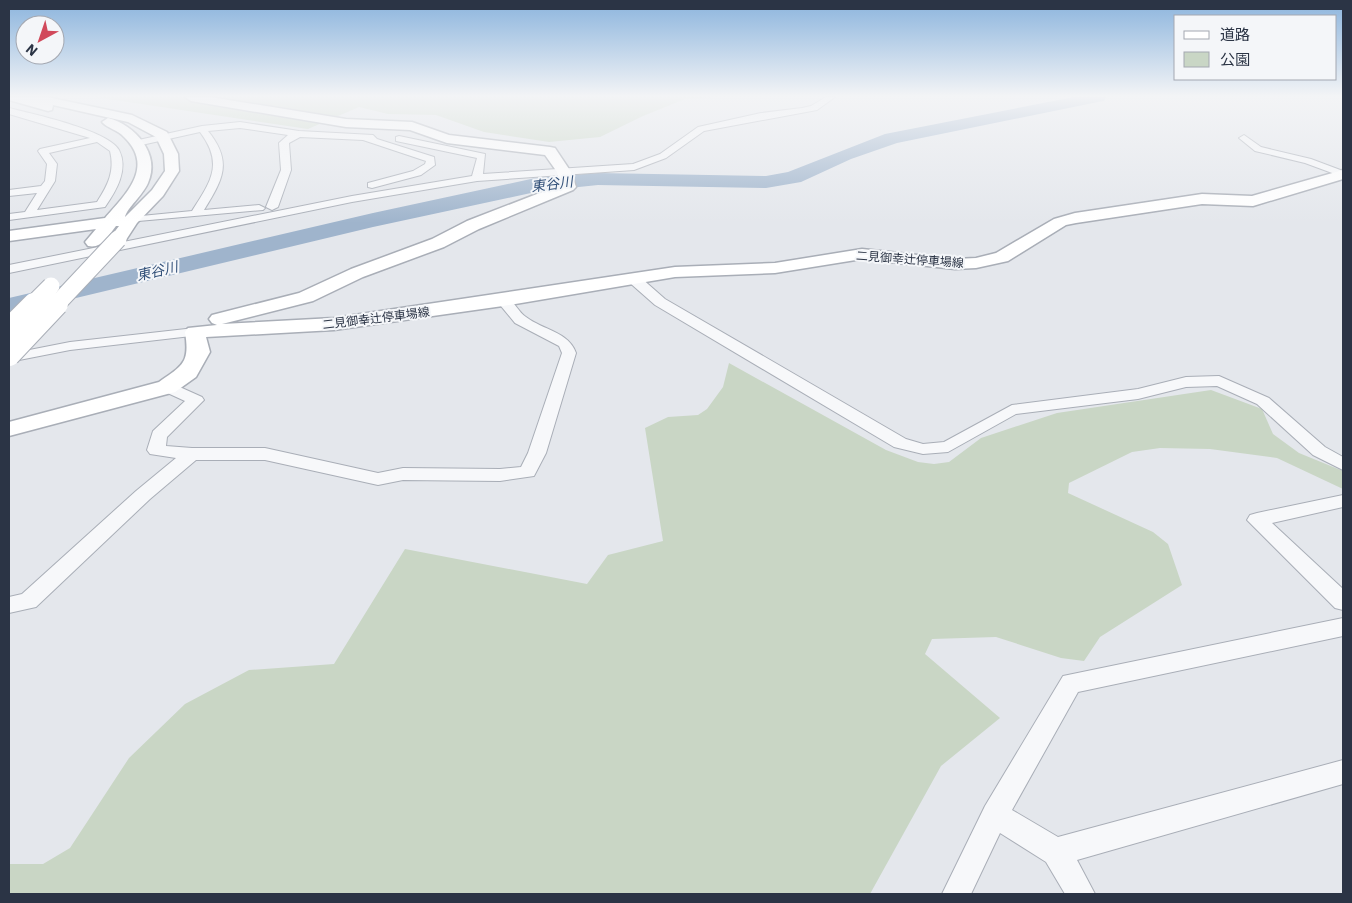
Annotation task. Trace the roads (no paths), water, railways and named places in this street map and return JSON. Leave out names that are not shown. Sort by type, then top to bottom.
[{"type":"main road","points":[[9,356],[114,230],[138,191],[146,166],[145,155],[133,139]]},
{"type":"main road","points":[[9,329],[94,242],[131,220],[158,193],[172,171],[171,154],[164,139]]},
{"type":"main road","points":[[9,429],[167,387],[188,372],[199,352],[194,332],[219,320],[306,297],[357,273],[438,243],[566,179],[550,151],[533,147],[449,139]]},
{"type":"main road","name":"二見御幸辻停車場線","points":[[194,332],[334,324],[700,270],[775,268],[862,254],[955,264],[976,263],[1002,257],[1060,222],[1075,218],[1202,199],[1254,201],[1342,174]]},
{"type":"main road","points":[[9,236],[114,230]]},
{"type":"street","points":[[28,215],[50,181],[52,164],[43,151],[98,139]]},
{"type":"street","points":[[9,218],[101,205],[113,186],[118,169],[114,150],[99,139]]},
{"type":"street","points":[[137,143],[154,139]]},
{"type":"street","points":[[196,214],[212,187],[220,166],[218,150],[210,139]]},
{"type":"street","points":[[272,207],[286,170],[284,143],[287,139]]},
{"type":"street","points":[[131,220],[272,207],[395,180],[417,173],[430,165],[431,159],[366,139]]},
{"type":"street","points":[[387,139],[406,140],[482,156],[477,178]]},
{"type":"street","points":[[9,269],[61,260],[352,199],[477,178],[566,179],[634,167],[646,164],[662,156],[686,139]]},
{"type":"street","points":[[1245,139],[1258,149],[1308,162],[1342,174]]},
{"type":"street","points":[[9,193],[46,189]]},
{"type":"street","points":[[635,280],[669,308],[900,443],[923,449],[948,448],[1012,410],[1138,394],[1186,382],[1219,381],[1263,401],[1319,451],[1343,464]]},
{"type":"street","points":[[167,387],[196,400],[159,435],[156,450],[192,454],[265,454],[378,478],[403,474],[500,475],[528,472],[537,452],[569,354],[566,344],[520,320],[503,300]]},
{"type":"street","points":[[9,356],[70,346],[194,332]]},
{"type":"street","points":[[9,604],[28,601],[143,495],[192,454]]},
{"type":"street","points":[[1343,501],[1257,520],[1343,602]]},
{"type":"street","points":[[956,894],[996,815],[1071,683],[1343,627]]},
{"type":"street","points":[[1056,852],[1343,772]]},
{"type":"street","points":[[996,815],[1056,852],[1081,894]]},
{"type":"waterway","name":"東谷川","points":[[9,306],[373,220],[540,184],[598,179],[766,182],[793,177],[844,155],[889,139]]}]
